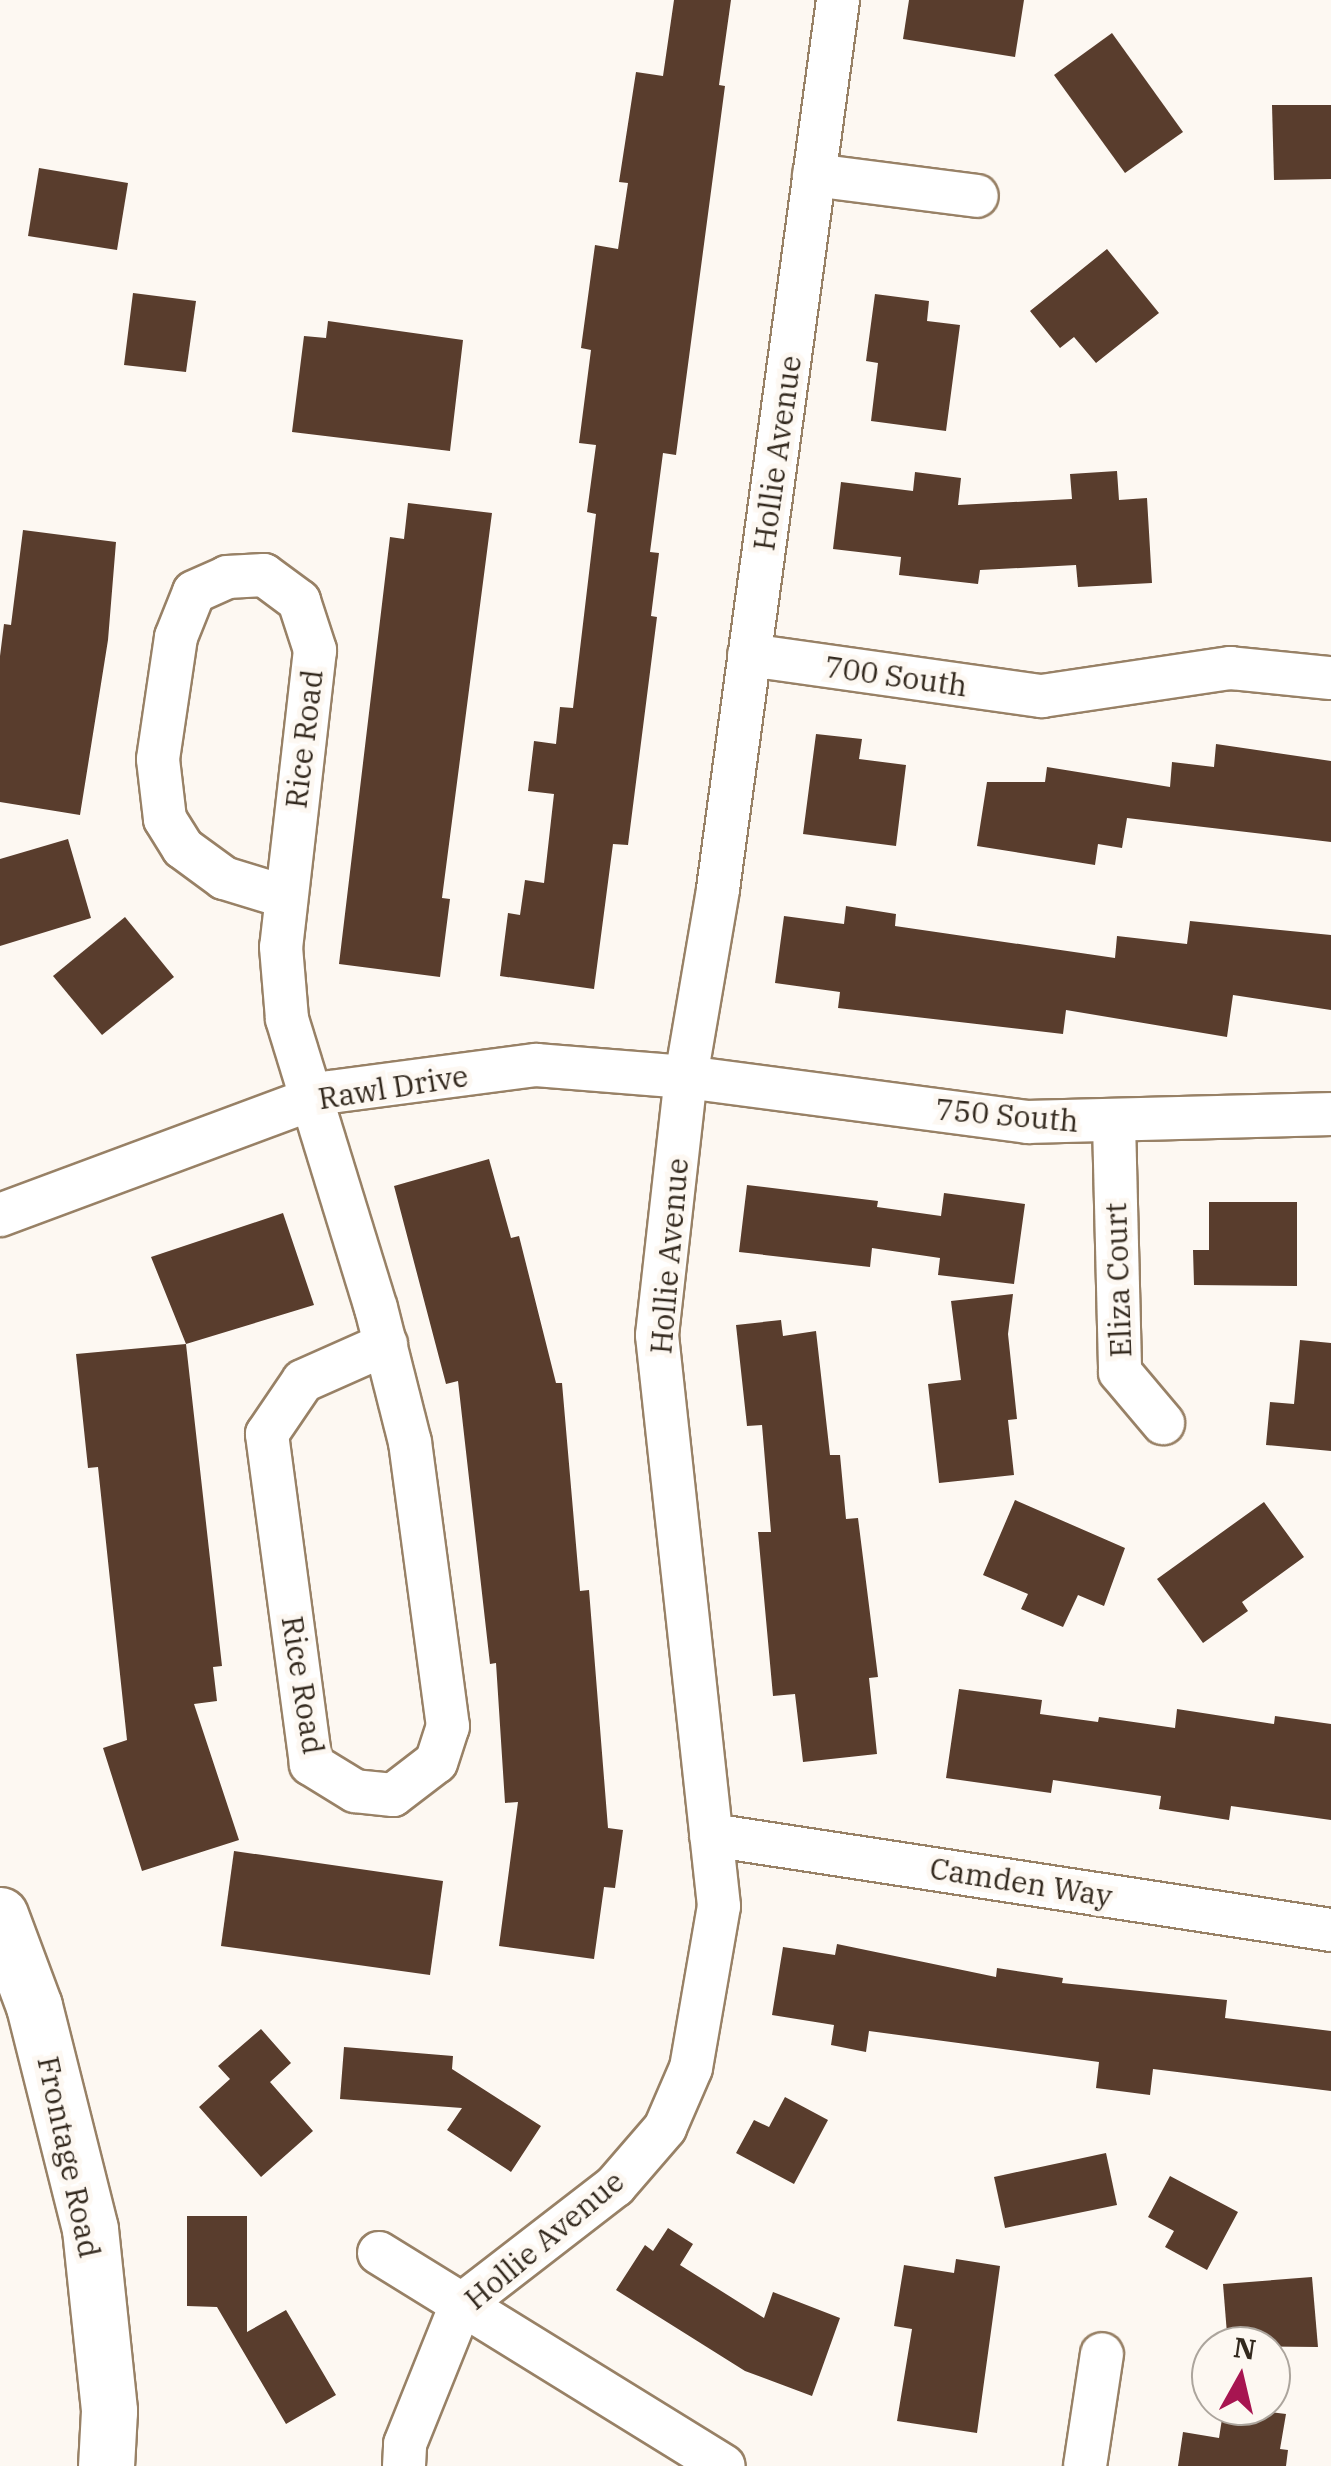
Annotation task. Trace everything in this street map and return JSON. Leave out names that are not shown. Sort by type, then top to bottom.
[{"type":"street","name":"Hollie Avenue","points":[[404,2466],[405,2444],[461,2305],[615,2186],[665,2128],[691,2068],[719,1906],[656,1335],[686,1077],[749,655],[838,0]]},
{"type":"street","points":[[814,176],[977,196]]},
{"type":"street","name":"Rice Road","points":[[286,898],[224,878],[184,848],[166,819],[158,759],[176,636],[194,592],[227,577],[264,575],[299,601],[315,650],[286,898],[280,947],[287,1019],[386,1344],[410,1442],[448,1726],[436,1762],[392,1795],[354,1792],[311,1764],[267,1434],[303,1381],[386,1344]]},
{"type":"street","name":"700 South","points":[[749,655],[1042,696],[1230,668],[1331,678]]},
{"type":"street","name":"Rawl Drive","points":[[0,1214],[310,1099],[536,1065],[686,1077]]},
{"type":"street","name":"750 South","points":[[686,1077],[1028,1122],[1331,1114]]},
{"type":"street","name":"Eliza Court","points":[[1114,1122],[1120,1372],[1163,1422]]},
{"type":"street","name":"Camden Way","points":[[711,1835],[1331,1930]]},
{"type":"street","name":"Frontage Road","points":[[0,1915],[34,2006],[90,2229],[109,2411],[106,2466]]},
{"type":"street","points":[[379,2253],[724,2466]]},
{"type":"street","points":[[1085,2466],[1102,2354]]},
{"type":"building","points":[[674,0],[731,0],[719,85],[725,86],[676,455],[663,453],[650,552],[659,553],[651,616],[657,617],[628,845],[613,844],[594,989],[500,976],[508,913],[520,915],[525,880],[544,883],[554,794],[528,791],[534,741],[556,744],[560,707],[573,708],[596,514],[587,512],[596,445],[579,443],[591,350],[581,348],[595,245],[618,249],[628,183],[619,182],[636,72],[663,76]]},
{"type":"building","points":[[909,0],[1024,0],[1015,57],[903,39]]},
{"type":"building","points":[[1112,33],[1183,132],[1125,173],[1054,75]]},
{"type":"building","points":[[1272,105],[1331,105],[1331,179],[1274,180]]},
{"type":"building","points":[[39,168],[128,183],[117,250],[28,236]]},
{"type":"building","points":[[1107,249],[1159,313],[1096,363],[1074,337],[1060,348],[1030,311]]},
{"type":"building","points":[[133,293],[196,301],[186,372],[124,365]]},
{"type":"building","points":[[875,294],[929,301],[927,321],[960,325],[946,431],[871,421],[878,363],[866,361]]},
{"type":"building","points":[[328,321],[463,340],[450,451],[292,432],[304,336],[326,338]]},
{"type":"building","points":[[1117,471],[1119,500],[1147,498],[1152,583],[1078,587],[1076,565],[980,570],[978,584],[899,575],[901,557],[833,549],[841,482],[913,491],[915,472],[961,478],[958,505],[1072,499],[1070,474]]},
{"type":"building","points":[[408,503],[492,513],[442,898],[450,899],[440,977],[339,964],[390,537],[404,539]]},
{"type":"building","points":[[23,530],[116,542],[108,640],[80,815],[0,802],[0,656],[4,624],[11,625]]},
{"type":"building","points":[[816,734],[862,739],[859,759],[906,765],[896,846],[803,834]]},
{"type":"building","points":[[1216,744],[1331,761],[1331,842],[1127,818],[1122,848],[1098,844],[1095,865],[977,846],[987,782],[1045,782],[1047,767],[1170,787],[1172,762],[1214,767]]},
{"type":"building","points":[[68,839],[91,918],[0,946],[0,859]]},
{"type":"building","points":[[846,906],[896,914],[895,926],[1115,958],[1117,936],[1187,944],[1190,921],[1331,935],[1331,1010],[1233,995],[1227,1037],[1066,1010],[1063,1034],[838,1008],[840,992],[775,983],[784,916],[844,924]]},
{"type":"building","points":[[125,917],[174,977],[102,1035],[53,976]]},
{"type":"building","points":[[489,1159],[511,1238],[519,1236],[556,1383],[562,1383],[580,1591],[589,1590],[608,1828],[623,1830],[615,1888],[604,1887],[594,1959],[499,1946],[518,1802],[505,1803],[496,1663],[490,1664],[458,1381],[446,1384],[394,1186]]},
{"type":"building","points":[[747,1185],[878,1201],[877,1207],[941,1216],[944,1193],[1025,1204],[1014,1284],[938,1275],[940,1258],[872,1248],[870,1267],[739,1252]]},
{"type":"building","points":[[1209,1202],[1297,1202],[1297,1286],[1194,1285],[1193,1250],[1209,1250]]},
{"type":"building","points":[[283,1213],[314,1305],[186,1344],[151,1257]]},
{"type":"building","points":[[1013,1294],[1008,1334],[1017,1419],[1008,1420],[1014,1475],[939,1483],[928,1384],[961,1380],[951,1301]]},
{"type":"building","points":[[781,1320],[783,1336],[816,1331],[830,1455],[840,1455],[846,1519],[858,1518],[878,1677],[869,1678],[877,1754],[803,1762],[795,1694],[773,1696],[758,1532],[771,1532],[762,1425],[747,1426],[736,1325]]},
{"type":"building","points":[[1300,1340],[1331,1343],[1331,1451],[1266,1445],[1270,1402],[1294,1404]]},
{"type":"building","points":[[186,1344],[222,1666],[213,1667],[217,1701],[194,1704],[239,1840],[142,1871],[103,1748],[127,1740],[98,1467],[88,1468],[76,1354]]},
{"type":"building","points":[[1015,1500],[1125,1548],[1104,1606],[1078,1595],[1063,1627],[1021,1609],[1028,1594],[983,1575]]},
{"type":"building","points":[[1264,1502],[1304,1557],[1242,1602],[1248,1611],[1203,1643],[1157,1579]]},
{"type":"building","points":[[959,1689],[1042,1700],[1040,1714],[1098,1722],[1099,1717],[1175,1728],[1177,1709],[1274,1724],[1275,1716],[1331,1724],[1331,1820],[1231,1806],[1229,1820],[1159,1809],[1161,1796],[1053,1780],[1051,1793],[946,1778]]},
{"type":"building","points":[[234,1851],[443,1881],[430,1975],[221,1946]]},
{"type":"building","points":[[837,1944],[996,1977],[997,1968],[1063,1978],[1062,1983],[1227,2000],[1225,2018],[1331,2031],[1331,2091],[1153,2069],[1150,2095],[1096,2088],[1099,2062],[869,2031],[866,2052],[831,2045],[834,2025],[772,2015],[783,1947],[835,1955]]},
{"type":"building","points":[[261,2029],[291,2063],[270,2082],[313,2131],[261,2177],[199,2107],[230,2079],[218,2066]]},
{"type":"building","points":[[344,2047],[453,2056],[452,2069],[541,2126],[511,2172],[447,2130],[462,2108],[340,2099]]},
{"type":"building","points":[[785,2097],[828,2120],[794,2184],[736,2153],[754,2120],[769,2127]]},
{"type":"building","points":[[1106,2153],[1117,2205],[1005,2228],[994,2177]]},
{"type":"building","points":[[1170,2176],[1238,2212],[1207,2270],[1165,2247],[1174,2231],[1148,2217]]},
{"type":"building","points":[[187,2216],[247,2216],[247,2332],[286,2310],[336,2395],[286,2424],[217,2307],[187,2306]]},
{"type":"building","points":[[668,2228],[693,2244],[680,2265],[764,2318],[773,2292],[840,2318],[812,2396],[745,2371],[616,2290],[645,2245],[653,2251]]},
{"type":"building","points":[[956,2259],[1000,2266],[977,2433],[897,2421],[912,2329],[894,2326],[904,2265],[954,2273]]},
{"type":"building","points":[[1312,2277],[1318,2347],[1291,2347],[1291,2326],[1226,2326],[1223,2284]]},
{"type":"building","points":[[1221,2426],[1284,2426],[1280,2449],[1288,2450],[1286,2466],[1178,2466],[1183,2432],[1219,2438]]}]
